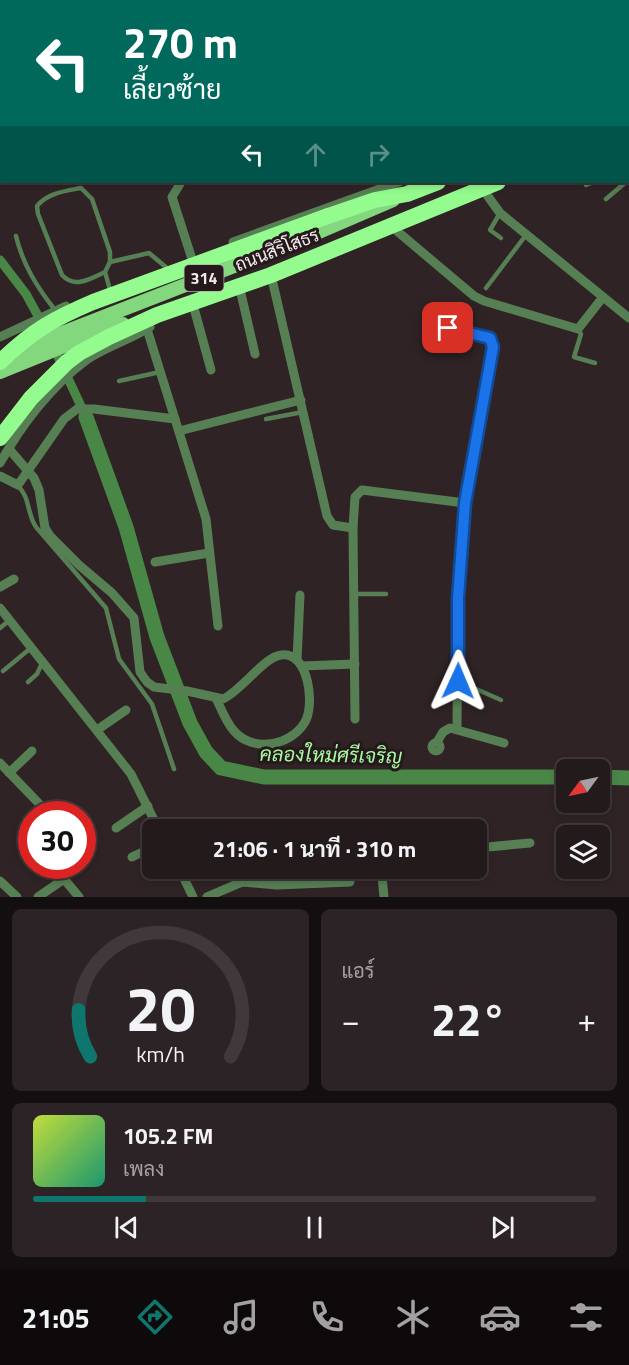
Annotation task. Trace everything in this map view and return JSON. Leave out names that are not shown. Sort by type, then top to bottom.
[{"type":"highway","name":"ถนนสิริโสธร","points":[[403,188],[432,183]]},
{"type":"highway","name":"ถนนสิริโสธร","points":[[163,313],[271,275],[495,183]]},
{"type":"highway","points":[[0,363],[19,343],[38,328],[64,314],[104,297],[403,188]]},
{"type":"highway","points":[[4,443],[31,398],[79,353],[163,313]]},
{"type":"main road","name":"ถนนสิริโสธร","points":[[0,358],[293,243],[403,188]]},
{"type":"main road","name":"ถนนสิริโสธร","points":[[0,372],[96,333],[163,313]]},
{"type":"street","points":[[180,184],[172,197],[192,258]]},
{"type":"street","points":[[0,337],[55,310],[192,258],[403,188]]},
{"type":"street","points":[[482,188],[500,213],[629,318]]},
{"type":"street","points":[[391,226],[474,296],[484,301],[578,329],[603,297]]},
{"type":"street","points":[[271,275],[327,516],[333,525],[353,528]]},
{"type":"street","points":[[239,285],[255,354]]},
{"type":"street","points":[[192,301],[211,370]]},
{"type":"street","points":[[0,463],[4,443],[74,371],[100,352],[147,329],[163,313]]},
{"type":"street","points":[[438,345],[442,332],[448,328],[490,338],[493,344],[465,503],[458,598],[457,729]]},
{"type":"street","points":[[147,329],[206,519],[218,626]]},
{"type":"street","points":[[178,431],[301,400]]},
{"type":"street","points":[[0,476],[18,485],[64,419],[77,409],[175,419]]},
{"type":"street","points":[[4,443],[27,469],[39,490],[45,528],[59,546],[134,618],[140,672],[147,682],[154,687],[187,691],[216,698],[229,695],[271,659],[280,655],[288,655],[305,669],[309,710],[305,721],[294,735],[280,743],[254,742],[234,731],[216,698]]},
{"type":"street","points":[[355,719],[353,528],[357,493],[362,490],[465,503]]},
{"type":"street","points":[[155,562],[209,554]]},
{"type":"street","points":[[0,587],[14,579]]},
{"type":"street","points":[[300,595],[300,663]]},
{"type":"street","points":[[0,608],[131,774],[154,819]]},
{"type":"street","points":[[300,663],[355,664]]},
{"type":"street","points":[[97,730],[126,710]]},
{"type":"street","points":[[437,742],[447,729],[457,729],[504,743]]},
{"type":"street","points":[[9,773],[32,751]]},
{"type":"street","points":[[0,763],[36,801]]},
{"type":"street","points":[[116,828],[148,806]]},
{"type":"street","points":[[487,847],[530,843]]},
{"type":"street","points":[[132,857],[142,852]]},
{"type":"street","points":[[38,897],[64,879],[79,897]]},
{"type":"street","points":[[184,879],[193,897]]},
{"type":"street","points":[[320,883],[323,879]]},
{"type":"street","points":[[382,879],[384,897]]},
{"type":"street","points":[[0,881],[17,897]]},
{"type":"street","points":[[207,897],[242,882],[277,885],[350,882]]},
{"type":"lane","points":[[586,185],[591,183]]},
{"type":"lane","points":[[606,199],[625,183]]},
{"type":"lane","points":[[81,188],[87,193],[92,199],[110,252],[110,262],[105,272],[84,282],[74,283],[62,275],[38,214],[37,206],[42,199],[63,191],[81,188]]},
{"type":"lane","points":[[500,213],[490,230],[501,238]]},
{"type":"lane","points":[[486,288],[526,235]]},
{"type":"lane","points":[[16,236],[21,256],[31,276],[55,310]]},
{"type":"lane","points":[[110,262],[149,253],[167,268]]},
{"type":"lane","points":[[105,272],[110,290]]},
{"type":"lane","points":[[578,329],[581,334],[574,357],[595,363]]},
{"type":"lane","points":[[119,381],[160,372]]},
{"type":"lane","points":[[266,419],[303,412]]},
{"type":"lane","points":[[18,485],[25,494],[36,527],[106,608],[112,638],[121,663],[153,704],[174,769]]},
{"type":"lane","points":[[354,594],[386,594]]},
{"type":"lane","points":[[0,628],[10,620]]},
{"type":"lane","points":[[3,671],[32,647]]},
{"type":"lane","points":[[28,682],[37,674],[43,661]]},
{"type":"lane","points":[[458,681],[501,700]]},
{"type":"waterway","points":[[0,260],[26,294],[43,325]]},
{"type":"waterway","points":[[53,346],[86,417]]},
{"type":"waterway","name":"คลองใหม่ศรีเจริญ","points":[[86,417],[126,527],[157,637],[190,723],[206,752],[221,768],[264,777],[556,777]]},
{"type":"waterway","name":"คลองใหม่ศรีเจริญ","points":[[610,777],[629,778]]},
{"type":"route","points":[[448,328],[490,338],[493,344],[465,503],[458,598],[458,681]]}]
